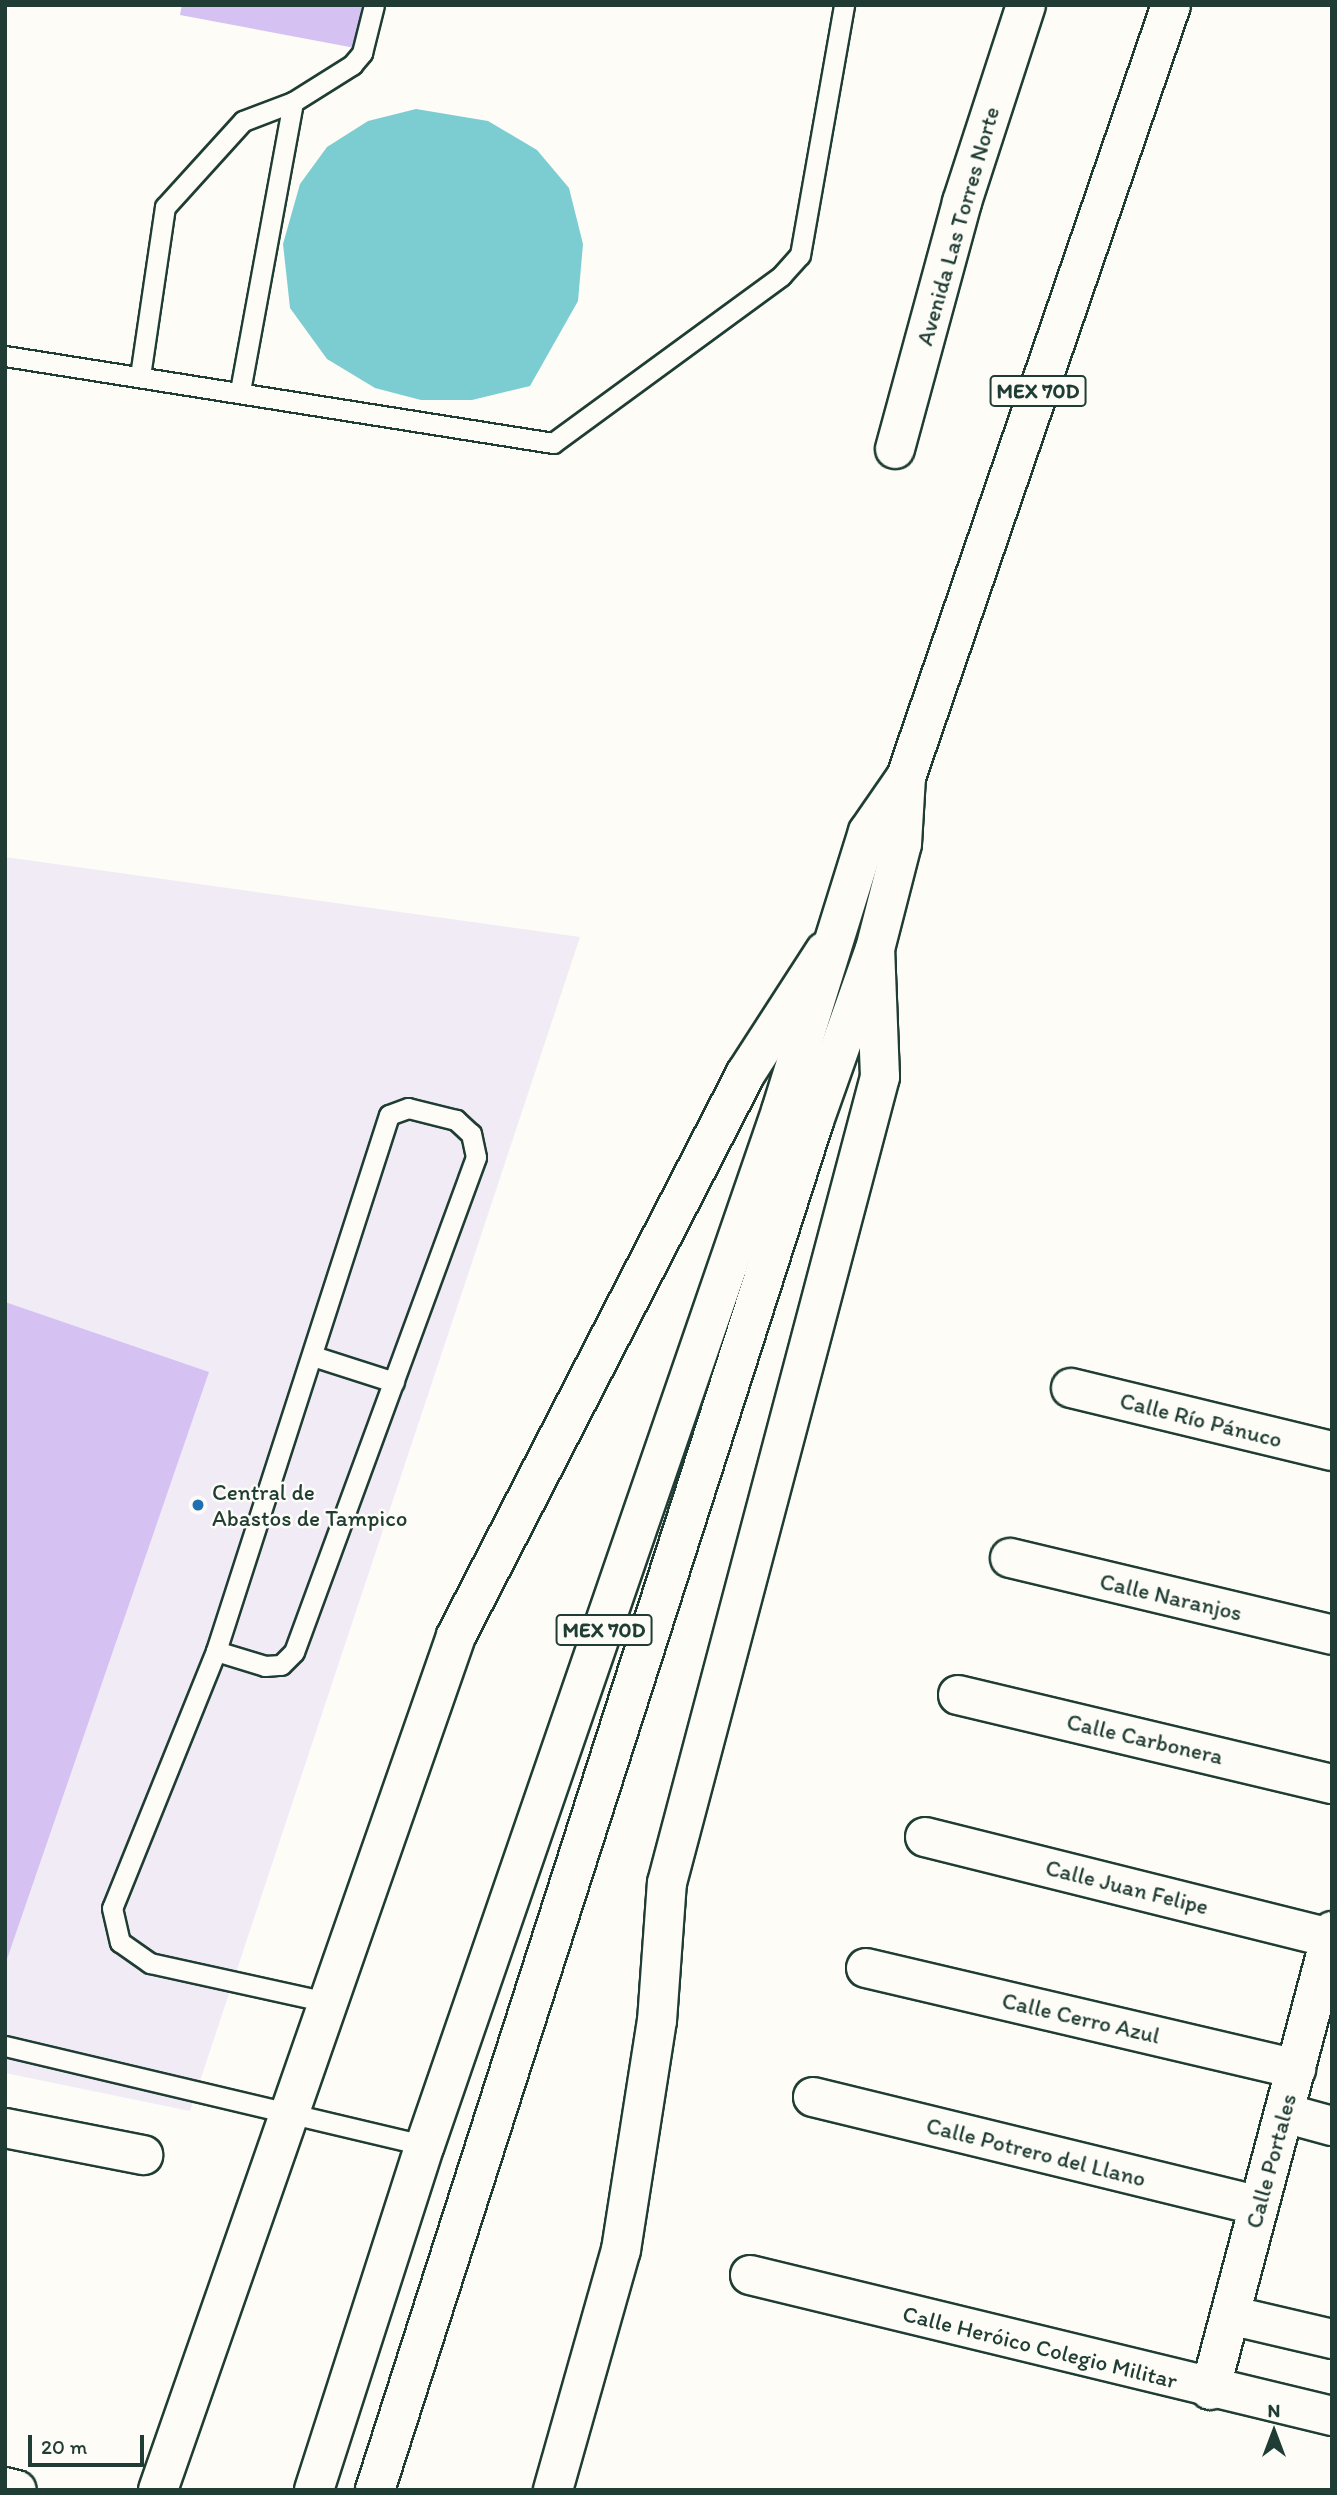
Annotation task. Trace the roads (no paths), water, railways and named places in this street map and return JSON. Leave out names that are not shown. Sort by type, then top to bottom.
[{"type":"main road","name":"Avenida Las Torres Norte","points":[[895,449],[962,202],[1026,5]]},
{"type":"main road","name":"MEX 70D","points":[[375,2490],[768,1263],[875,949],[902,844],[906,777],[1171,5]]},
{"type":"main road","name":"MEX 70D","points":[[314,2490],[425,2145],[781,1111],[868,832],[906,777]]},
{"type":"main road","points":[[158,2490],[456,1636],[746,1073],[834,937]]},
{"type":"main road","points":[[553,2490],[621,2250],[657,2021],[667,1883],[880,1077],[875,949]]},
{"type":"main road","name":"Calle Río Pánuco","points":[[1070,1388],[1332,1451]]},
{"type":"main road","name":"Calle Naranjos","points":[[1010,1558],[1332,1635]]},
{"type":"main road","name":"Calle Carbonera","points":[[958,1695],[1332,1784]]},
{"type":"main road","name":"Calle Juan Felipe","points":[[925,1837],[1331,1934]]},
{"type":"main road","name":"Calle Portales","points":[[1210,2390],[1331,1934]]},
{"type":"main road","name":"Calle Cerro Azul","points":[[866,1968],[1296,2069]]},
{"type":"main road","name":"Calle Potrero del Llano","points":[[813,2097],[1259,2206]]},
{"type":"main road","points":[[1284,2113],[1332,2126]]},
{"type":"main road","points":[[5,2128],[143,2155]]},
{"type":"main road","name":"Calle Heróico Colegio Militar","points":[[750,2275],[1210,2390],[1332,2417]]},
{"type":"main road","points":[[1230,2315],[1332,2339]]},
{"type":"main road","points":[[5,2487],[17,2490]]},
{"type":"lane","points":[[140,376],[165,207],[243,121],[293,102],[352,65],[362,53],[374,5]]},
{"type":"lane","points":[[5,356],[240,391],[553,443],[781,276],[800,255],[844,5]]},
{"type":"lane","points":[[240,391],[293,102]]},
{"type":"lane","points":[[216,1651],[265,1667],[281,1665],[295,1652],[476,1157],[471,1134],[456,1120],[408,1108],[389,1115],[216,1651],[112,1908],[120,1942],[150,1963],[327,2002]]},
{"type":"lane","points":[[313,1356],[394,1382]]},
{"type":"lane","points":[[5,2046],[425,2145]]},
{"type":"water","points":[[416,109],[488,121],[537,150],[569,188],[583,244],[578,301],[530,386],[472,400],[421,400],[375,388],[327,359],[290,308],[283,244],[300,184],[327,147],[368,121]]},
{"type":"place","name":"Central de Abastos de Tampico","points":[[198,1505]]}]
